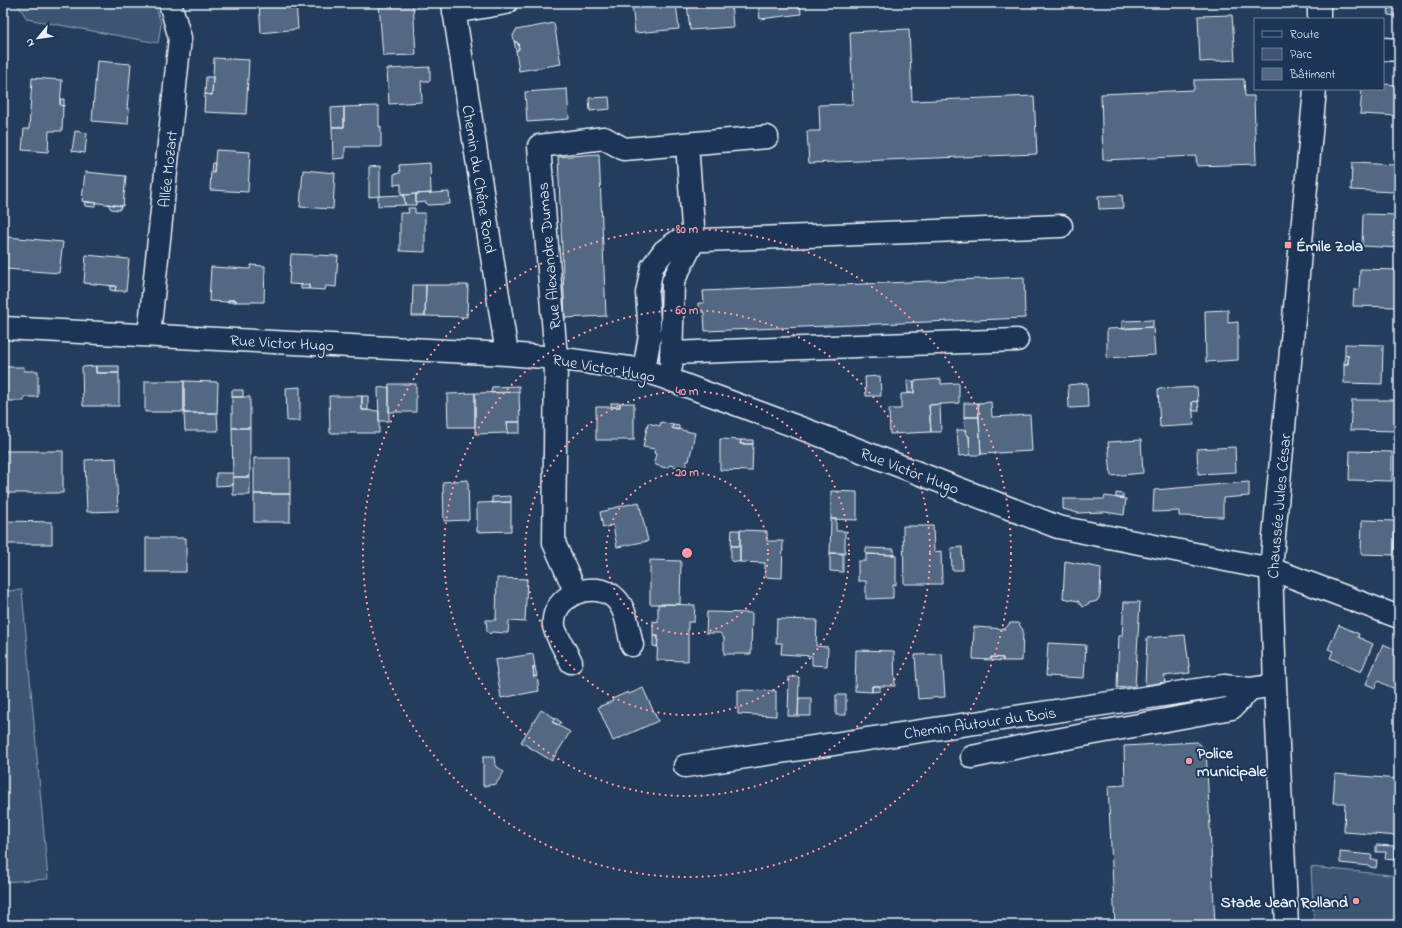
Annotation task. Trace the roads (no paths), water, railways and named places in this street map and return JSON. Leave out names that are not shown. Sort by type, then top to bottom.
[{"type":"street","name":"Allée Mozart","points":[[149,336],[180,38],[170,3]]},
{"type":"street","points":[[454,7],[506,3]]},
{"type":"street","points":[[1319,3],[1319,18]]},
{"type":"street","name":"Chemin du Chêne Rond","points":[[454,7],[506,354]]},
{"type":"street","points":[[1384,49],[1399,50]]},
{"type":"street","name":"Chaussée Jules César","points":[[1287,925],[1275,685],[1271,569],[1314,90]]},
{"type":"street","points":[[670,379],[673,280],[694,240],[687,144],[767,137]]},
{"type":"street","name":"Rue Alexandre Dumas","points":[[576,593],[554,543],[556,358],[539,146],[604,138],[624,149],[687,144]]},
{"type":"street","points":[[644,370],[650,335],[647,293],[652,267],[664,251],[678,241],[1061,226]]},
{"type":"street","name":"Rue Victor Hugo","points":[[3,328],[506,354],[556,358],[644,370],[830,439],[1058,527],[1271,569],[1399,617]]},
{"type":"street","points":[[671,353],[1017,340]]},
{"type":"street","points":[[571,662],[554,628],[554,619],[558,609],[566,600],[576,593],[589,589],[603,591],[616,598],[622,608],[632,645]]},
{"type":"street","name":"Chemin Autour du Bois","points":[[685,766],[1224,686],[1250,688],[1275,685]]},
{"type":"street","points":[[972,757],[1029,744],[1232,708],[1250,688]]},
{"type":"place","name":"Émile Zola","points":[[1288,245]]},
{"type":"place","name":"Police municipale","points":[[1189,761]]},
{"type":"place","name":"Stade Jean Rolland","points":[[1356,901]]}]
